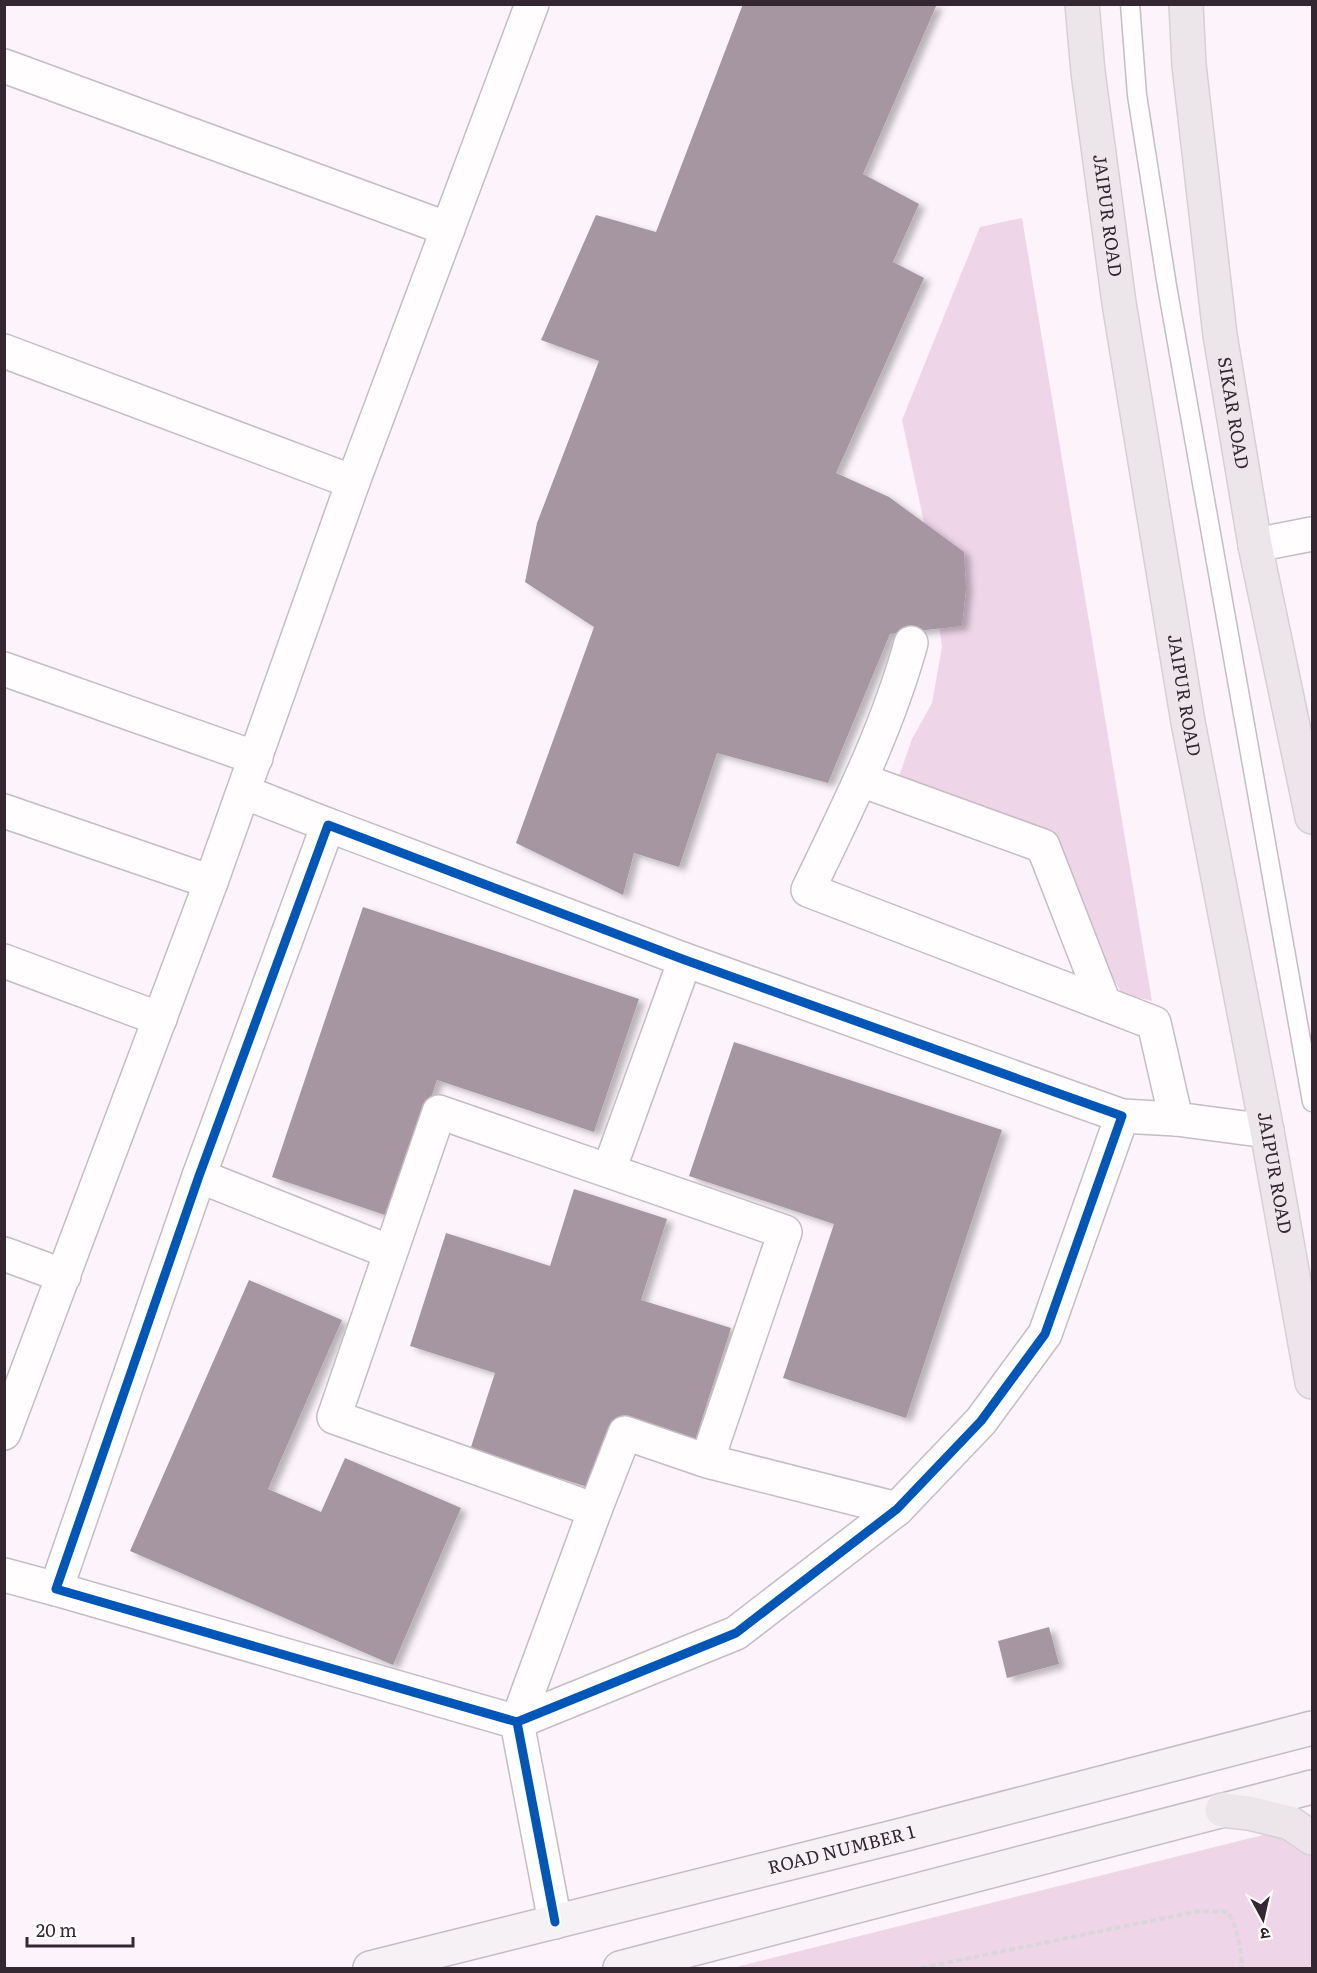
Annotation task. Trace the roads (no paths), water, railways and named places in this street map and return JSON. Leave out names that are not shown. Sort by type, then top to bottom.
[{"type":"main road","name":"JAIPUR ROAD","points":[[1082,4],[1088,72],[1123,326],[1188,722],[1267,1131],[1312,1382]]},
{"type":"main road","name":"SIKAR ROAD","points":[[1186,4],[1189,65],[1220,335],[1255,545],[1312,817]]},
{"type":"main road","points":[[1222,1810],[1290,1823],[1312,1838]]},
{"type":"street","points":[[4,1433],[211,882],[353,482],[532,4]]},
{"type":"street","points":[[4,66],[448,229]]},
{"type":"street","points":[[4,351],[353,482]]},
{"type":"street","points":[[1255,545],[1312,534]]},
{"type":"street","points":[[910,644],[899,686],[861,780],[808,890],[1154,1023],[1176,1119]]},
{"type":"street","points":[[4,669],[256,758]]},
{"type":"street","points":[[861,780],[1043,846],[1104,1003]]},
{"type":"street","points":[[244,792],[685,960],[1122,1116],[1176,1119],[1267,1131]]},
{"type":"street","points":[[4,811],[211,882]]},
{"type":"street","points":[[56,1589],[199,1176],[328,825]]},
{"type":"street","points":[[609,1170],[685,960]]},
{"type":"street","points":[[4,961],[160,1019]]},
{"type":"street","points":[[595,1510],[333,1417],[439,1112],[785,1232],[707,1461]]},
{"type":"street","points":[[4,1575],[517,1722],[736,1633],[897,1509],[981,1421],[1045,1334],[1122,1116]]},
{"type":"street","points":[[199,1176],[390,1252]]},
{"type":"street","points":[[4,1254],[64,1276]]},
{"type":"street","points":[[555,1922],[517,1722],[625,1433],[707,1461],[897,1509]]},
{"type":"street","name":"ROAD NUMBER 1","points":[[370,1968],[902,1835],[1312,1728]]},
{"type":"street","points":[[620,1968],[1312,1787]]},
{"type":"lane","points":[[1130,4],[1137,95],[1167,286],[1312,1102]]}]
